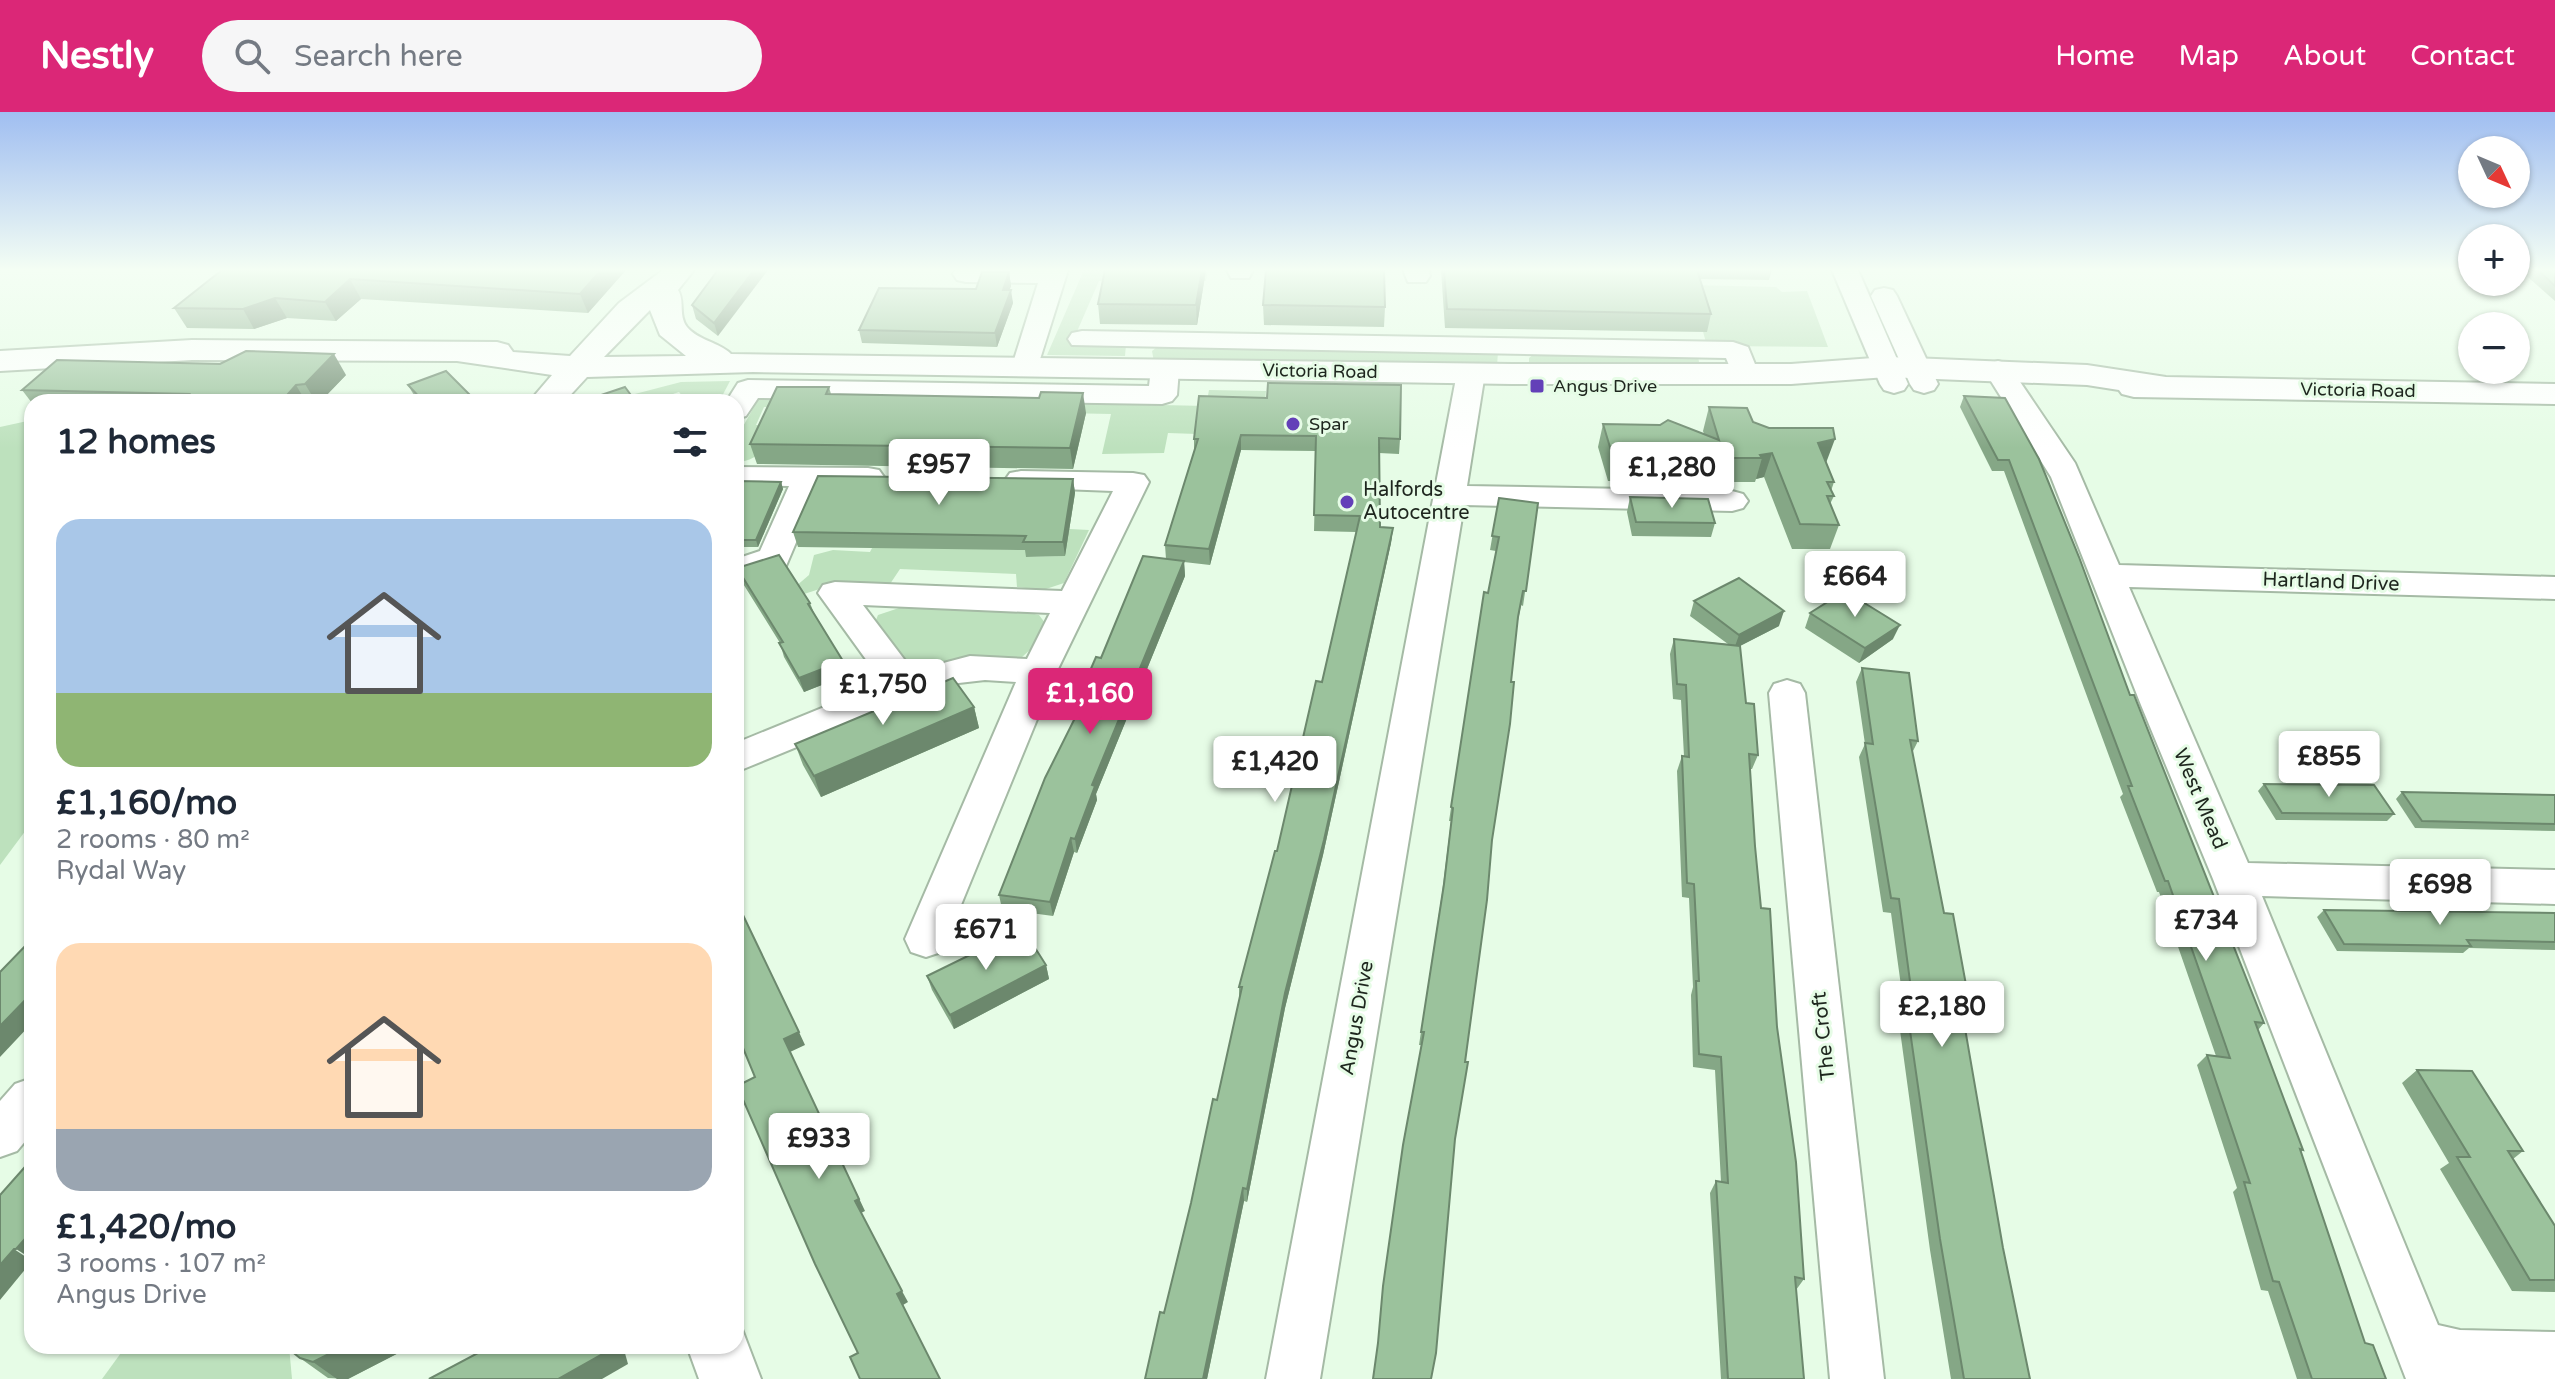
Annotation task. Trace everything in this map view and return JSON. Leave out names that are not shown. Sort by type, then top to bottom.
[{"type":"street","points":[[550,394],[610,329]]},
{"type":"street","points":[[569,394],[587,351],[614,329]]},
{"type":"street","points":[[672,329],[689,345],[717,357]]},
{"type":"street","points":[[1026,366],[1037,329]]},
{"type":"street","points":[[1878,329],[1905,376]]},
{"type":"street","points":[[1887,329],[1905,376]]},
{"type":"street","points":[[1082,339],[1147,359],[1512,361],[1709,350],[1738,353],[1745,374]]},
{"type":"street","name":"Victoria Road","points":[[0,361],[192,350],[489,356],[587,351],[717,357],[753,362]]},
{"type":"street","name":"Victoria Road","points":[[587,351],[678,368],[753,362],[1026,366],[1147,359],[1471,373],[1512,361],[1791,374],[1847,383],[1905,376],[2015,379],[2094,389],[2160,386],[2555,394]]},
{"type":"street","points":[[489,356],[536,383],[541,394]]},
{"type":"street","points":[[744,396],[748,389],[1162,395],[1147,359]]},
{"type":"street","points":[[589,394],[678,368]]},
{"type":"street","name":"Angus Drive","points":[[1293,1379],[1471,373]]},
{"type":"street","name":"West Mead","points":[[2015,379],[2030,420],[2052,444],[2108,576],[2159,705],[2234,879],[2427,1364]]},
{"type":"street","points":[[744,476],[900,478]]},
{"type":"street","points":[[744,567],[774,558],[808,477]]},
{"type":"street","points":[[926,939],[1038,673],[1133,482],[993,479]]},
{"type":"street","points":[[1449,495],[1732,501]]},
{"type":"street","name":"Hartland Drive","points":[[2108,576],[2555,588]]},
{"type":"street","points":[[906,688],[835,593],[1075,603]]},
{"type":"street","points":[[744,755],[943,671],[995,666],[1038,673]]},
{"type":"street","name":"The Croft","points":[[1787,693],[1831,1099],[1857,1379]]},
{"type":"street","points":[[2234,879],[2555,887]]},
{"type":"street","points":[[0,1135],[24,1108]]},
{"type":"street","points":[[721,1354],[730,1379]]},
{"type":"street","points":[[2427,1364],[2460,1357],[2555,1359]]},
{"type":"green space","points":[[1058,329],[1078,329],[1072,343],[1126,345],[1125,356],[1047,355]]},
{"type":"green space","points":[[1702,329],[1821,329],[1828,347],[1707,346]]},
{"type":"green space","points":[[1157,347],[1498,352],[1497,366],[1154,362],[1152,351]]},
{"type":"green space","points":[[1534,354],[1698,356],[1699,362],[1629,368],[1529,364],[1529,358]]},
{"type":"green space","points":[[730,381],[723,394],[635,394],[681,382]]},
{"type":"green space","points":[[1209,390],[1266,391],[1264,413],[1197,434],[1168,433],[1164,453],[1102,454],[1111,414],[764,407],[756,425],[775,425],[757,456],[744,461],[744,425],[760,396],[1206,406]]},
{"type":"green space","points":[[24,422],[24,833],[0,865],[0,427]]},
{"type":"green space","points":[[1069,529],[1089,530],[1064,583],[1043,590],[1017,587],[1016,574],[900,569],[888,587],[832,585],[801,595],[795,587],[809,575],[814,555],[833,550],[870,552],[873,546],[1028,550],[1026,557],[1064,556]]},
{"type":"green space","points":[[899,608],[1025,612],[1039,615],[1045,623],[1032,648],[1021,658],[961,660],[917,669],[902,665],[874,625],[878,615]]},
{"type":"green space","points":[[120,1354],[290,1354],[292,1379],[102,1379]]},
{"type":"building","points":[[859,329],[996,329],[995,333]]},
{"type":"building","points":[[246,351],[334,354],[305,384],[296,385],[288,394],[22,390],[57,360],[220,364]]},
{"type":"building","points":[[446,371],[469,394],[416,394],[408,385]]},
{"type":"building","points":[[1268,383],[1401,385],[1400,439],[1379,438],[1380,527],[1393,528],[1324,840],[1285,993],[1247,1189],[1243,1188],[1203,1379],[1145,1379],[1160,1312],[1164,1313],[1191,1203],[1213,1099],[1217,1100],[1242,987],[1239,987],[1277,851],[1316,681],[1322,682],[1360,516],[1314,515],[1316,436],[1241,435],[1209,549],[1165,545],[1198,439],[1194,439],[1199,396],[1267,398]]},
{"type":"building","points":[[625,387],[630,394],[604,394]]},
{"type":"building","points":[[777,387],[829,387],[826,394],[1039,398],[1041,392],[1083,393],[1070,448],[750,444]]},
{"type":"building","points":[[1964,396],[2005,398],[2039,459],[2130,695],[2134,695],[2264,1023],[2255,1022],[2303,1150],[2300,1149],[2365,1343],[2373,1345],[2386,1379],[2312,1379],[2279,1282],[2273,1281],[2244,1182],[2250,1183],[2207,1055],[2230,1058],[2168,881],[2165,881],[2128,786],[2132,786],[2009,460],[1998,460]]},
{"type":"building","points":[[1709,407],[1747,408],[1753,422],[1769,428],[1833,428],[1835,439],[1818,443],[1834,482],[1827,482],[1834,496],[1827,496],[1839,525],[1800,524],[1772,453],[1760,455],[1762,458],[1700,458],[1702,463],[1626,462],[1624,457],[1613,457],[1603,424],[1660,425],[1668,420],[1719,440]]},
{"type":"building","points":[[818,476],[1073,479],[1063,542],[1023,542],[1026,536],[793,532]]},
{"type":"building","points":[[744,481],[781,482],[756,540],[744,540]]},
{"type":"building","points":[[1630,497],[1708,499],[1715,523],[1636,522]]},
{"type":"building","points":[[1499,498],[1538,503],[1526,591],[1523,591],[1518,617],[1510,724],[1492,840],[1465,1062],[1468,1062],[1455,1139],[1436,1353],[1431,1379],[1373,1379],[1403,1145],[1424,1032],[1421,1032],[1444,884],[1451,807],[1484,592],[1488,593],[1499,537],[1492,536]]},
{"type":"building","points":[[779,555],[843,661],[799,678],[779,643],[783,642],[744,579],[744,566]]},
{"type":"building","points":[[1143,556],[1184,561],[1092,785],[1095,786],[1075,839],[1071,838],[1050,902],[999,895],[1045,778],[1083,702],[1077,701],[1096,657],[1101,658]]},
{"type":"building","points":[[1739,578],[1784,611],[1739,635],[1694,601]]},
{"type":"building","points":[[1845,591],[1900,625],[1865,648],[1810,613]]},
{"type":"building","points":[[1674,639],[1740,646],[1746,703],[1754,704],[1758,755],[1749,754],[1755,846],[1761,908],[1770,909],[1777,1027],[1796,1162],[1804,1279],[1795,1277],[1804,1379],[1728,1379],[1716,1181],[1728,1183],[1721,1057],[1699,1054],[1694,884],[1687,883],[1682,756],[1689,757],[1686,685],[1677,684]]},
{"type":"building","points":[[1862,668],[1909,673],[1918,741],[1910,740],[1944,913],[1953,914],[1971,1012],[1962,1011],[2003,1248],[2030,1379],[1964,1379],[1907,1010],[1914,1011],[1899,899],[1891,898],[1865,743],[1873,744]]},
{"type":"building","points":[[953,678],[974,707],[814,776],[795,744]]},
{"type":"building","points":[[2264,784],[2374,785],[2394,814],[2282,813]]},
{"type":"building","points":[[2402,792],[2555,795],[2555,824],[2422,821]]},
{"type":"building","points":[[2324,910],[2555,913],[2555,942],[2467,940],[2471,946],[2344,944]]},
{"type":"building","points":[[744,917],[799,1032],[784,1039],[859,1199],[855,1201],[902,1291],[897,1294],[940,1379],[860,1379],[850,1357],[858,1353],[744,1102],[744,1082],[755,1077],[744,1050]]},
{"type":"building","points":[[1023,929],[1046,965],[950,1015],[927,976]]},
{"type":"building","points":[[24,947],[24,1001],[0,1026],[0,972]]},
{"type":"building","points":[[2417,1070],[2472,1071],[2523,1151],[2508,1151],[2555,1226],[2555,1280],[2530,1280],[2457,1157],[2470,1157]]},
{"type":"building","points":[[24,1168],[24,1240],[0,1265],[0,1195]]},
{"type":"building","points":[[295,1354],[329,1354],[313,1362]]},
{"type":"building","points":[[476,1354],[602,1354],[558,1379],[429,1379]]},
{"type":"place","name":"Angus Drive","points":[[1537,386]]},
{"type":"place","name":"Spar","points":[[1293,424]]},
{"type":"place","name":"Halfords Autocentre","points":[[1347,502]]}]
